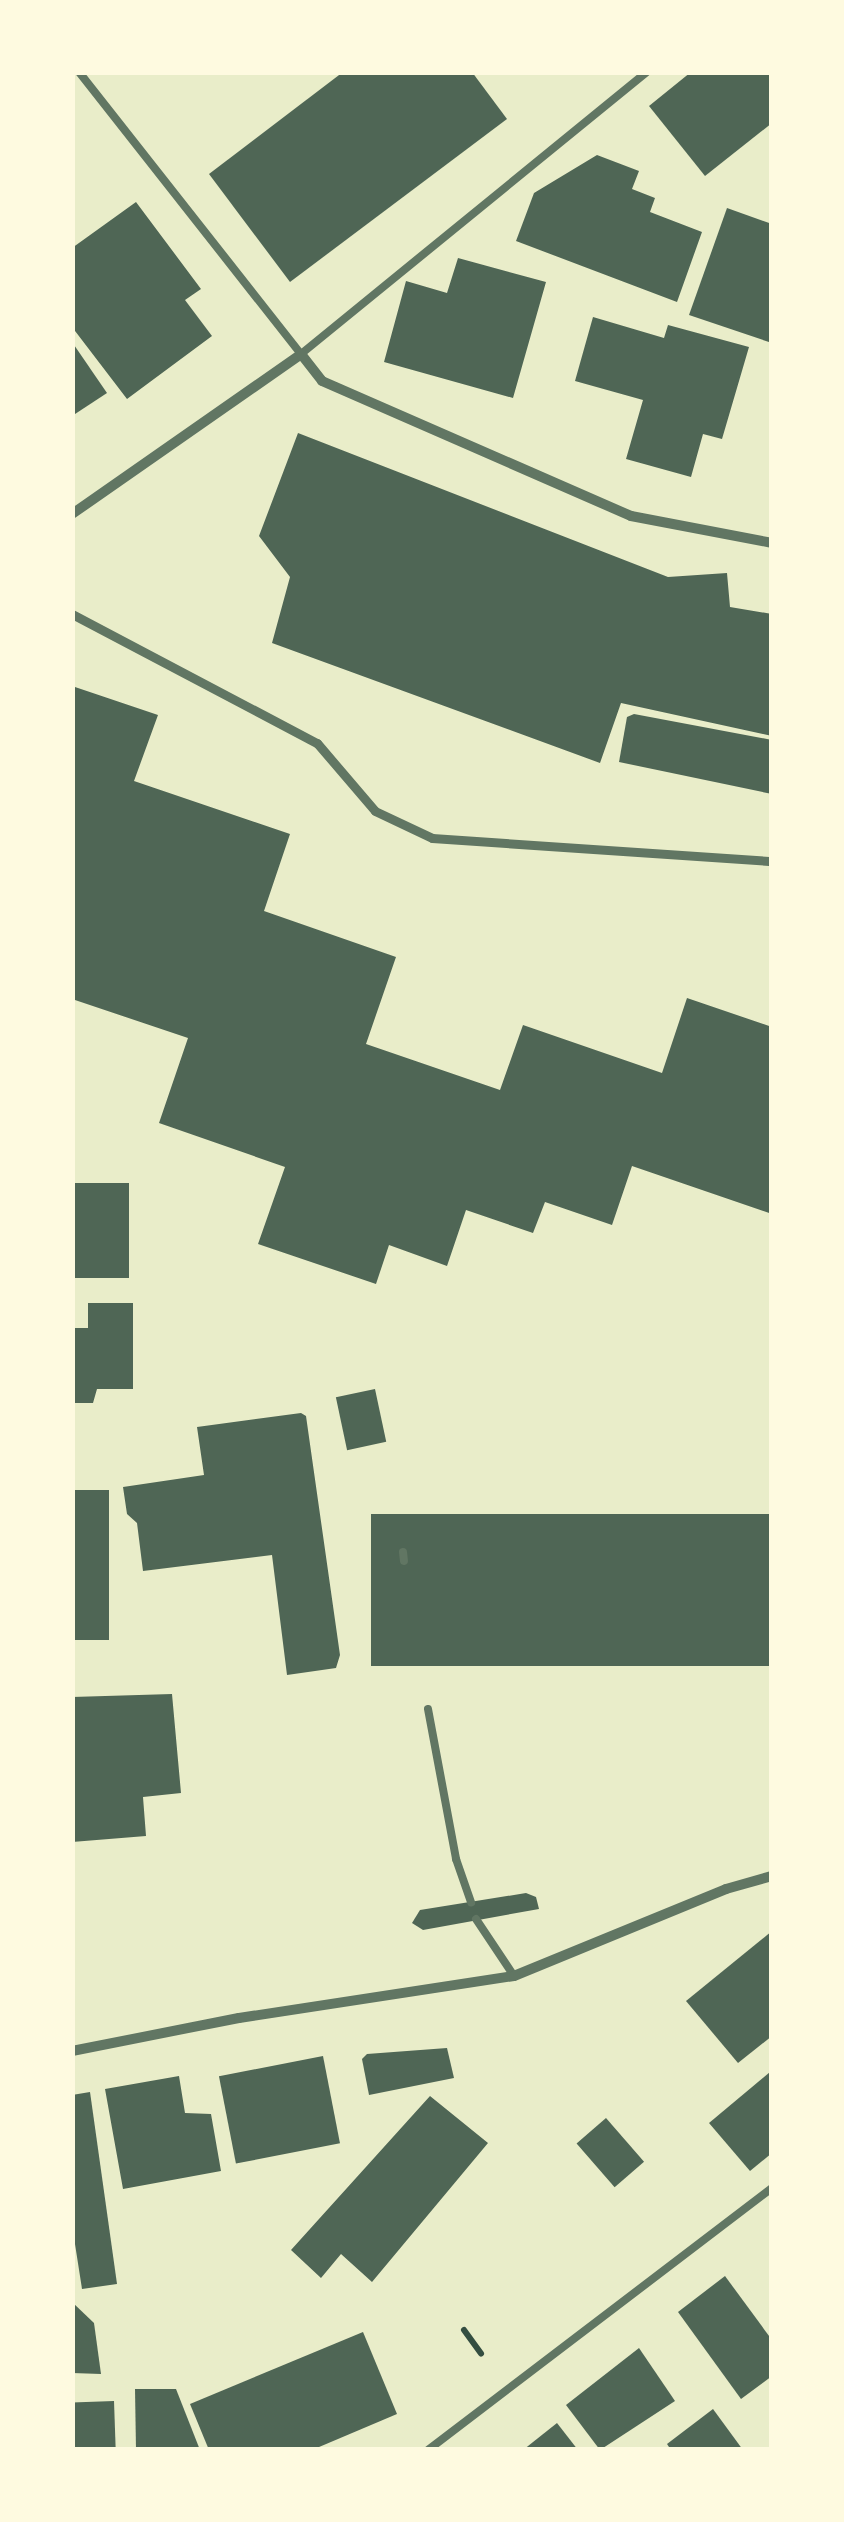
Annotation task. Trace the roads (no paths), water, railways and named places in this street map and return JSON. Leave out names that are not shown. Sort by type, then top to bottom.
[{"type":"street","points":[[72,514],[301,354],[322,381],[631,516],[772,543]]},
{"type":"street","points":[[72,614],[317,744],[375,811],[432,838],[772,861]]},
{"type":"street","points":[[72,2052],[239,2018],[514,1976],[726,1889],[772,1876]]},
{"type":"lane","points":[[79,72],[301,354],[647,72]]},
{"type":"lane","points":[[428,1709],[456,1860],[471,1902]]},
{"type":"lane","points":[[476,1919],[514,1976]]},
{"type":"lane","points":[[428,2450],[772,2188]]}]
